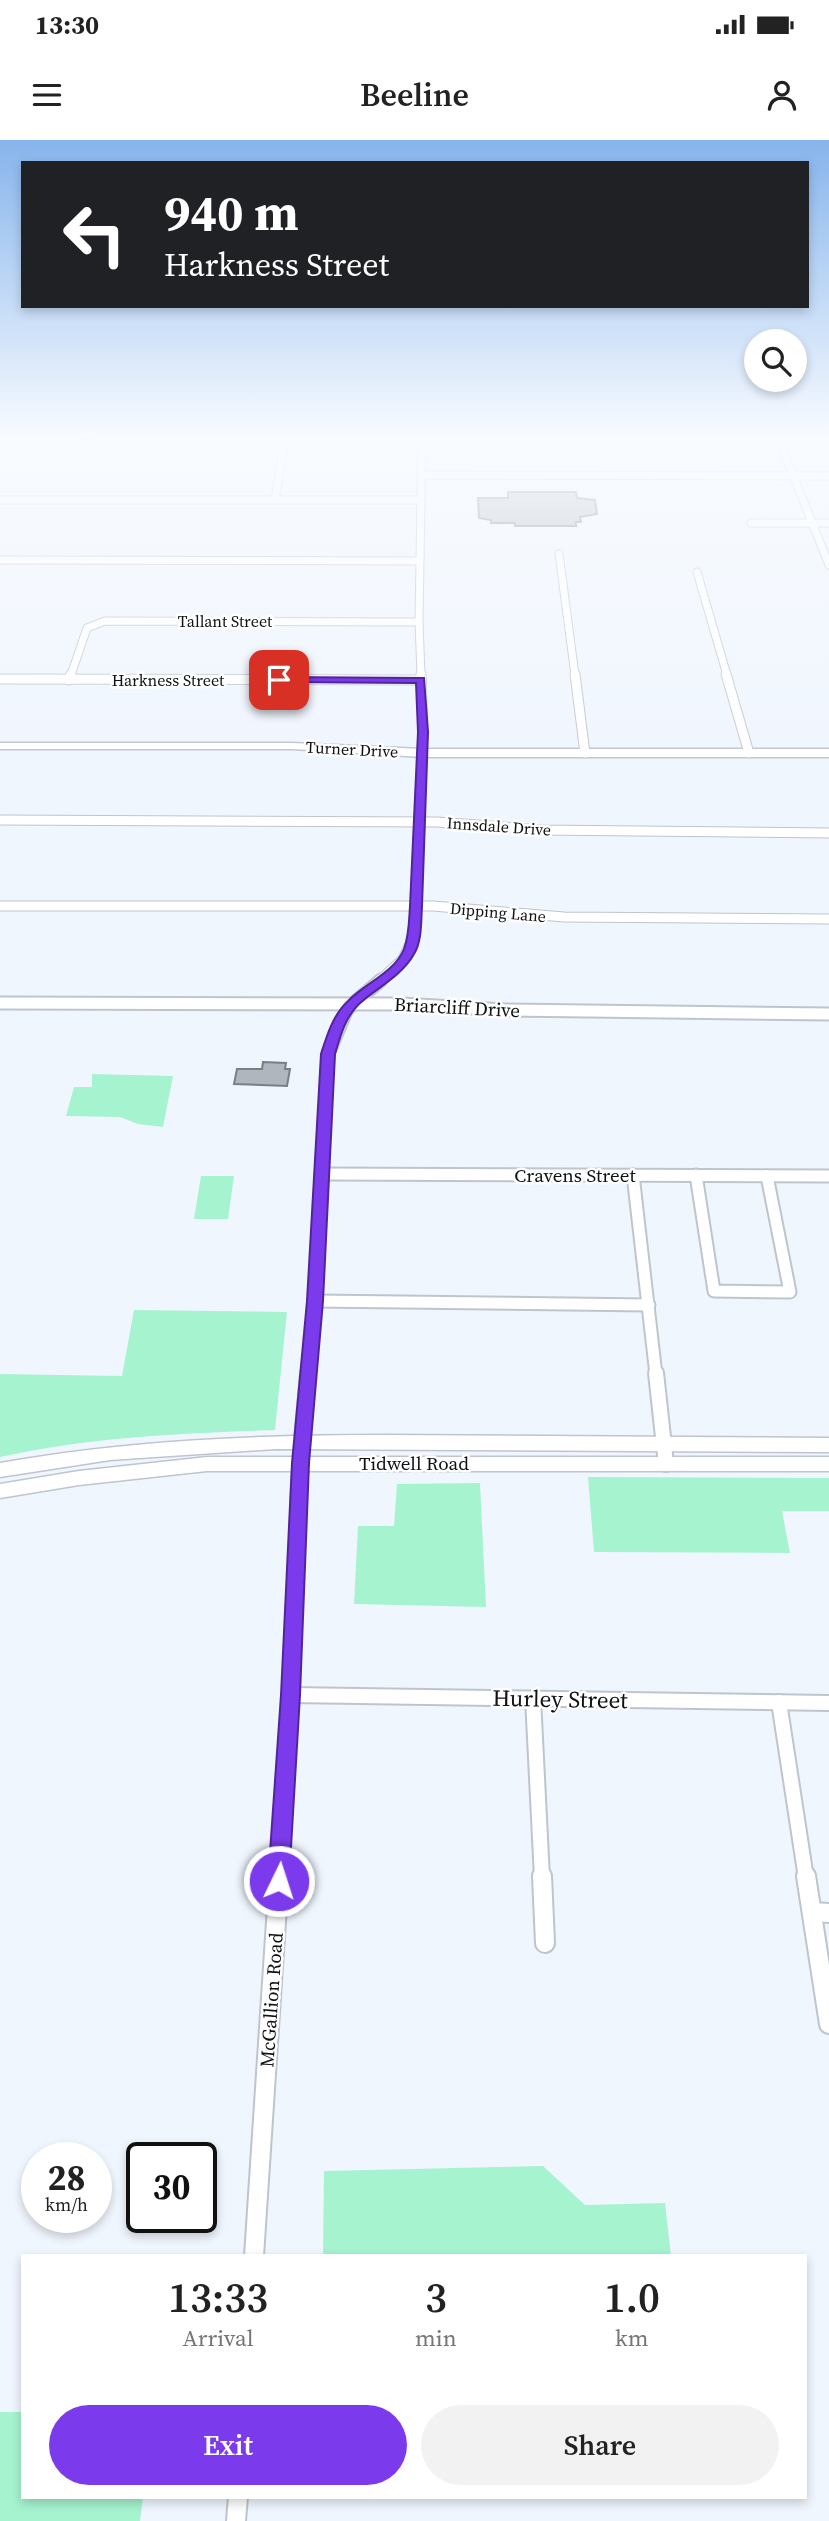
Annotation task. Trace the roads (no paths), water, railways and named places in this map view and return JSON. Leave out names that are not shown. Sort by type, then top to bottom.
[{"type":"main road","name":"Turner Drive","points":[[0,746],[292,746],[422,753],[829,753]]},
{"type":"main road","name":"Tidwell Road","points":[[0,1470],[78,1457],[164,1448],[303,1441],[829,1445]]},
{"type":"main road","points":[[78,1457],[79,1478]]},
{"type":"main road","name":"Tidwell Road","points":[[0,1492],[79,1478],[207,1464],[829,1464]]},
{"type":"street","name":"McGallion Road","points":[[254,2254],[290,1695],[300,1463],[315,1301],[328,1054],[337,1027],[351,1004],[390,974],[409,952],[414,935],[422,753],[419,546]]},
{"type":"street","points":[[821,546],[829,565]]},
{"type":"street","points":[[559,554],[585,753]]},
{"type":"street","points":[[0,560],[419,561]]},
{"type":"street","points":[[697,572],[749,752]]},
{"type":"street","name":"Tallant Street","points":[[69,680],[87,628],[105,621],[419,622]]},
{"type":"street","name":"Harkness Street","points":[[0,679],[421,680]]},
{"type":"street","name":"Innsdale Drive","points":[[0,820],[420,822],[541,830],[829,834]]},
{"type":"street","name":"Dipping Lane","points":[[0,906],[416,906],[564,916],[829,919]]},
{"type":"street","name":"Briarcliff Drive","points":[[0,1003],[433,1004],[505,1010],[829,1014]]},
{"type":"street","name":"Cravens Street","points":[[321,1174],[829,1176]]},
{"type":"street","points":[[633,1175],[666,1464]]},
{"type":"street","points":[[696,1175],[714,1292],[790,1292],[767,1176]]},
{"type":"street","points":[[315,1301],[649,1305]]},
{"type":"street","name":"Hurley Street","points":[[290,1695],[829,1703]]},
{"type":"street","points":[[533,1698],[545,1943]]},
{"type":"street","points":[[779,1702],[821,1913],[829,2024]]},
{"type":"street","points":[[236,2521],[238,2499]]}]
